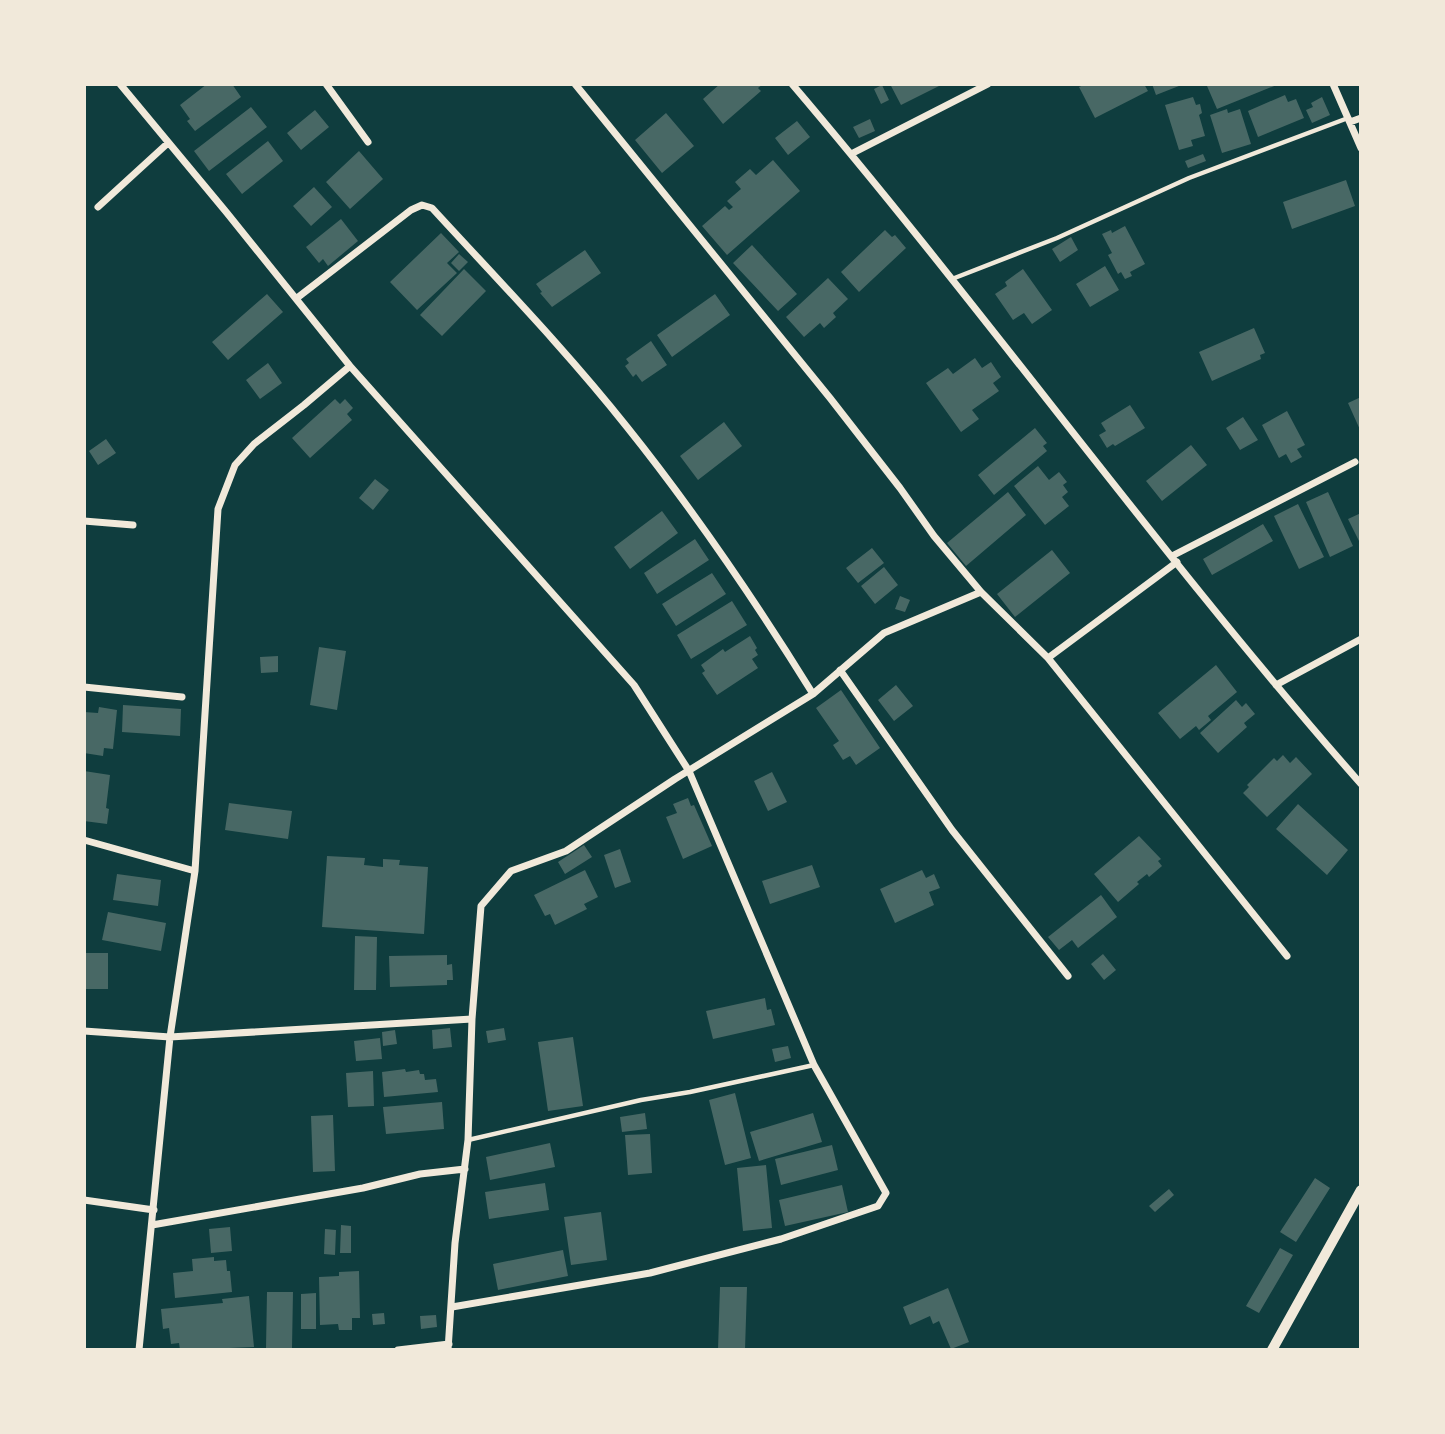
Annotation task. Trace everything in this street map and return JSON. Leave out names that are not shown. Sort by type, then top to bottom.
[{"type":"street","points":[[120,84],[350,366],[634,685],[689,771],[814,1065],[886,1193],[878,1206],[781,1240],[650,1273],[452,1307]]},
{"type":"street","points":[[326,84],[368,142]]},
{"type":"street","points":[[575,84],[830,398],[934,536],[981,592],[1048,658],[1287,956]]},
{"type":"street","points":[[792,84],[953,279],[1276,685],[1361,784]]},
{"type":"street","points":[[851,154],[988,84]]},
{"type":"street","points":[[1333,84],[1361,148]]},
{"type":"street","points":[[1349,120],[1361,118]]},
{"type":"street","points":[[99,207],[168,143]]},
{"type":"street","points":[[297,298],[411,210],[422,205],[432,208],[570,359],[627,427],[701,524],[813,694]]},
{"type":"street","points":[[139,1350],[170,1037],[195,871],[218,509],[235,465],[254,444],[350,366]]},
{"type":"street","points":[[1048,658],[1175,559],[1355,462]]},
{"type":"street","points":[[84,521],[133,525]]},
{"type":"street","points":[[398,1350],[448,1347],[455,1243],[468,1140],[472,1019],[481,906],[511,872],[566,851],[813,694],[884,633],[981,592]]},
{"type":"street","points":[[1276,685],[1361,639]]},
{"type":"street","points":[[840,670],[952,830],[1068,976]]},
{"type":"street","points":[[84,687],[182,696]]},
{"type":"street","points":[[84,841],[195,871]]},
{"type":"street","points":[[84,1031],[170,1037],[472,1019]]},
{"type":"street","points":[[152,1225],[363,1188],[420,1174],[464,1169]]},
{"type":"street","points":[[1272,1350],[1361,1189]]},
{"type":"street","points":[[84,1200],[154,1210]]},
{"type":"lane","points":[[953,279],[1057,239],[1189,178],[1349,120]]},
{"type":"lane","points":[[468,1140],[641,1100],[814,1065]]},
{"type":"building","points":[[207,84],[232,84],[241,97],[195,131],[180,105]]},
{"type":"building","points":[[720,84],[763,84],[758,88],[761,91],[723,124],[703,99]]},
{"type":"building","points":[[890,84],[943,84],[901,105]]},
{"type":"building","points":[[1086,84],[1144,84],[1148,91],[1095,118],[1079,87]]},
{"type":"building","points":[[1152,84],[1184,84],[1156,95]]},
{"type":"building","points":[[1279,84],[1217,109],[1207,86]]},
{"type":"building","points":[[882,85],[889,100],[881,104],[874,89]]},
{"type":"building","points":[[1285,95],[1288,102],[1296,99],[1304,118],[1258,137],[1248,111]]},
{"type":"building","points":[[1193,97],[1196,105],[1200,104],[1202,113],[1199,115],[1205,136],[1191,140],[1193,146],[1179,150],[1165,105]]},
{"type":"building","points":[[1322,97],[1330,115],[1312,123],[1306,110],[1313,107],[1311,103]]},
{"type":"building","points":[[251,107],[267,127],[209,171],[194,151]]},
{"type":"building","points":[[1227,109],[1228,113],[1240,109],[1251,144],[1222,153],[1210,115]]},
{"type":"building","points":[[315,110],[329,127],[301,150],[287,133]]},
{"type":"building","points":[[666,113],[694,146],[662,173],[635,140]]},
{"type":"building","points":[[870,119],[875,131],[859,138],[853,127]]},
{"type":"building","points":[[797,121],[810,137],[788,155],[775,138]]},
{"type":"building","points":[[268,141],[283,161],[242,194],[226,174]]},
{"type":"building","points":[[359,151],[383,179],[350,209],[326,182]]},
{"type":"building","points":[[1203,154],[1206,161],[1188,168],[1185,161]]},
{"type":"building","points":[[773,160],[800,191],[727,255],[702,226],[725,206],[729,210],[733,207],[727,201],[741,189],[735,182],[750,169],[756,175]]},
{"type":"building","points":[[1346,180],[1355,206],[1292,229],[1283,202]]},
{"type":"building","points":[[314,187],[332,207],[311,226],[293,206]]},
{"type":"building","points":[[341,219],[358,241],[328,266],[323,259],[319,263],[306,247]]},
{"type":"building","points":[[1125,226],[1145,264],[1130,272],[1132,276],[1125,279],[1121,272],[1118,274],[1108,255],[1112,253],[1102,234],[1111,230],[1112,233]]},
{"type":"building","points":[[885,230],[892,237],[895,235],[906,248],[859,292],[841,272]]},
{"type":"building","points":[[441,233],[459,252],[447,263],[457,273],[417,310],[390,282]]},
{"type":"building","points":[[1071,237],[1078,250],[1060,262],[1052,249]]},
{"type":"building","points":[[752,245],[797,294],[778,311],[733,263]]},
{"type":"building","points":[[585,250],[601,273],[552,307],[536,284]]},
{"type":"building","points":[[459,254],[468,262],[459,271],[451,263]]},
{"type":"building","points":[[1105,266],[1119,290],[1090,307],[1076,284]]},
{"type":"building","points":[[464,269],[486,291],[442,336],[420,315]]},
{"type":"building","points":[[1023,269],[1052,310],[1032,324],[1024,313],[1013,320],[995,294],[1007,286],[1005,282]]},
{"type":"building","points":[[828,278],[848,299],[833,313],[836,317],[824,328],[820,323],[804,337],[786,317]]},
{"type":"building","points":[[267,294],[283,312],[228,360],[212,342]]},
{"type":"building","points":[[715,294],[730,315],[672,357],[657,335]]},
{"type":"building","points":[[1254,328],[1265,353],[1260,355],[1261,359],[1212,381],[1199,352]]},
{"type":"building","points":[[651,341],[667,365],[642,382],[636,374],[633,377],[625,366],[629,363],[626,359]]},
{"type":"building","points":[[975,358],[982,368],[991,362],[1001,377],[993,383],[999,391],[972,410],[979,419],[961,432],[926,383],[948,368],[953,374]]},
{"type":"building","points":[[268,363],[282,383],[260,399],[246,380]]},
{"type":"building","points":[[1361,397],[1361,432],[1348,403]]},
{"type":"building","points":[[335,399],[340,404],[345,399],[353,408],[347,414],[352,420],[310,458],[292,438]]},
{"type":"building","points":[[1130,405],[1145,428],[1107,448],[1099,435],[1106,431],[1101,423]]},
{"type":"building","points":[[1287,411],[1305,445],[1297,449],[1302,457],[1291,463],[1286,454],[1279,458],[1262,425]]},
{"type":"building","points":[[1243,417],[1258,440],[1240,450],[1226,428]]},
{"type":"building","points":[[724,422],[742,446],[698,480],[680,456]]},
{"type":"building","points":[[1035,428],[1047,443],[1043,446],[1047,451],[994,495],[978,475]]},
{"type":"building","points":[[106,439],[116,453],[98,465],[89,451]]},
{"type":"building","points":[[1191,445],[1207,465],[1162,501],[1146,481]]},
{"type":"building","points":[[1038,466],[1049,480],[1059,472],[1067,482],[1063,485],[1068,492],[1062,497],[1069,506],[1045,525],[1014,486]]},
{"type":"building","points":[[375,479],[389,490],[373,510],[359,498]]},
{"type":"building","points":[[1008,492],[1026,515],[966,566],[947,543]]},
{"type":"building","points":[[1328,492],[1353,546],[1330,557],[1306,502]]},
{"type":"building","points":[[1298,504],[1324,557],[1299,569],[1274,516]]},
{"type":"building","points":[[662,511],[678,533],[630,569],[614,547]]},
{"type":"building","points":[[1361,513],[1361,545],[1348,519]]},
{"type":"building","points":[[1263,524],[1273,541],[1212,575],[1203,559]]},
{"type":"building","points":[[695,539],[709,560],[657,594],[644,573]]},
{"type":"building","points":[[872,548],[884,563],[858,583],[846,568]]},
{"type":"building","points":[[1052,550],[1070,573],[1015,617],[997,594]]},
{"type":"building","points":[[884,567],[898,585],[875,604],[861,586]]},
{"type":"building","points":[[712,573],[726,594],[676,626],[662,604]]},
{"type":"building","points":[[900,596],[910,600],[905,612],[895,609]]},
{"type":"building","points":[[732,601],[747,625],[691,659],[677,635]]},
{"type":"building","points":[[750,636],[757,648],[755,650],[758,655],[752,659],[758,668],[717,695],[702,673],[705,671],[701,665],[723,649],[725,652]]},
{"type":"building","points":[[319,647],[346,651],[337,710],[310,705]]},
{"type":"building","points":[[278,656],[278,672],[261,673],[260,657]]},
{"type":"building","points":[[1216,665],[1237,692],[1208,716],[1211,720],[1199,730],[1196,726],[1180,739],[1158,713]]},
{"type":"building","points":[[896,685],[913,706],[894,721],[878,700]]},
{"type":"building","points":[[841,690],[880,748],[856,765],[850,756],[843,760],[833,745],[839,741],[816,708]]},
{"type":"building","points":[[1236,700],[1242,707],[1246,703],[1255,714],[1244,723],[1247,727],[1218,753],[1200,733]]},
{"type":"building","points":[[123,705],[181,709],[180,736],[122,732]]},
{"type":"building","points":[[99,707],[117,710],[113,749],[104,748],[103,756],[84,753],[84,712],[98,713]]},
{"type":"building","points":[[1283,755],[1290,763],[1296,757],[1312,774],[1267,817],[1243,793],[1249,787],[1247,785],[1274,758],[1277,761]]},
{"type":"building","points":[[84,771],[110,775],[107,824],[84,821]]},
{"type":"building","points":[[772,772],[787,802],[768,811],[754,781]]},
{"type":"building","points":[[688,798],[691,806],[694,805],[712,846],[683,859],[666,817],[677,813],[673,804]]},
{"type":"building","points":[[229,803],[292,811],[288,839],[225,830]]},
{"type":"building","points":[[1298,804],[1348,850],[1327,875],[1276,829]]},
{"type":"building","points":[[1139,836],[1161,859],[1158,861],[1162,866],[1149,877],[1147,874],[1137,882],[1139,884],[1118,902],[1094,874]]},
{"type":"building","points":[[584,845],[592,857],[565,874],[558,862]]},
{"type":"building","points":[[620,849],[631,882],[615,888],[604,855]]},
{"type":"building","points":[[327,856],[365,858],[364,865],[383,867],[383,859],[400,860],[399,865],[428,867],[424,934],[322,927]]},
{"type":"building","points":[[812,865],[820,887],[770,904],[762,881]]},
{"type":"building","points":[[585,870],[598,897],[584,904],[587,909],[555,925],[550,914],[545,916],[534,895]]},
{"type":"building","points":[[922,870],[926,878],[934,874],[940,888],[929,892],[934,905],[895,923],[880,889]]},
{"type":"building","points":[[117,874],[161,880],[158,906],[113,900]]},
{"type":"building","points":[[1101,895],[1117,917],[1078,948],[1072,940],[1059,950],[1048,937]]},
{"type":"building","points":[[108,912],[166,923],[161,951],[102,940]]},
{"type":"building","points":[[355,936],[377,937],[376,990],[354,990]]},
{"type":"building","points":[[84,953],[108,953],[108,989],[84,989]]},
{"type":"building","points":[[1103,954],[1116,970],[1104,980],[1091,964]]},
{"type":"building","points":[[447,955],[447,965],[452,964],[453,980],[447,980],[447,985],[390,987],[389,956]]},
{"type":"building","points":[[765,998],[767,1010],[771,1009],[775,1025],[713,1039],[706,1011]]},
{"type":"building","points":[[450,1028],[452,1047],[433,1049],[432,1030]]},
{"type":"building","points":[[504,1028],[506,1040],[488,1043],[486,1031]]},
{"type":"building","points":[[395,1030],[397,1044],[383,1046],[382,1032]]},
{"type":"building","points":[[573,1037],[583,1106],[548,1111],[538,1042]]},
{"type":"building","points":[[380,1038],[382,1059],[356,1061],[354,1041]]},
{"type":"building","points":[[788,1046],[791,1058],[775,1062],[772,1049]]},
{"type":"building","points":[[405,1069],[406,1072],[419,1070],[420,1074],[424,1074],[425,1080],[436,1079],[438,1092],[384,1097],[382,1072]]},
{"type":"building","points":[[373,1071],[374,1106],[348,1107],[346,1073]]},
{"type":"building","points":[[735,1093],[751,1158],[725,1165],[709,1100]]},
{"type":"building","points":[[442,1102],[444,1129],[386,1134],[383,1107]]},
{"type":"building","points":[[645,1113],[647,1129],[622,1132],[620,1117]]},
{"type":"building","points":[[813,1113],[822,1142],[759,1161],[750,1132]]},
{"type":"building","points":[[333,1115],[335,1171],[313,1172],[311,1116]]},
{"type":"building","points":[[650,1134],[652,1173],[628,1175],[625,1135]]},
{"type":"building","points":[[550,1143],[555,1167],[490,1180],[486,1157]]},
{"type":"building","points":[[832,1145],[838,1170],[781,1185],[775,1159]]},
{"type":"building","points":[[766,1165],[772,1228],[743,1231],[737,1168]]},
{"type":"building","points":[[1315,1178],[1330,1188],[1296,1242],[1280,1232]]},
{"type":"building","points":[[545,1183],[549,1210],[489,1219],[485,1192]]},
{"type":"building","points":[[842,1185],[848,1212],[785,1226],[779,1200]]},
{"type":"building","points":[[1169,1189],[1174,1195],[1155,1212],[1149,1206]]},
{"type":"building","points":[[601,1212],[607,1260],[571,1265],[564,1217]]},
{"type":"building","points":[[341,1225],[351,1226],[351,1253],[340,1253]]},
{"type":"building","points":[[230,1227],[232,1251],[211,1253],[209,1229]]},
{"type":"building","points":[[325,1229],[336,1230],[335,1255],[324,1254]]},
{"type":"building","points":[[1280,1248],[1293,1255],[1259,1313],[1246,1306]]},
{"type":"building","points":[[563,1250],[568,1276],[498,1290],[493,1264]]},
{"type":"building","points":[[214,1257],[214,1261],[226,1260],[232,1292],[175,1298],[173,1273],[193,1271],[192,1259]]},
{"type":"building","points":[[359,1271],[360,1318],[352,1318],[352,1330],[339,1330],[338,1324],[320,1325],[319,1277]]},
{"type":"building","points":[[720,1287],[747,1287],[745,1350],[718,1350]]},
{"type":"building","points":[[948,1288],[969,1342],[951,1349],[939,1321],[933,1324],[930,1316],[910,1325],[903,1307]]},
{"type":"building","points":[[267,1292],[293,1292],[292,1348],[266,1348]]},
{"type":"building","points":[[316,1293],[316,1329],[301,1329],[301,1294]]},
{"type":"building","points":[[249,1296],[254,1347],[180,1350],[179,1343],[171,1344],[169,1328],[163,1329],[161,1309],[223,1303],[222,1299]]},
{"type":"building","points":[[384,1313],[385,1324],[373,1325],[372,1314]]},
{"type":"building","points":[[436,1315],[437,1327],[421,1329],[420,1316]]}]
